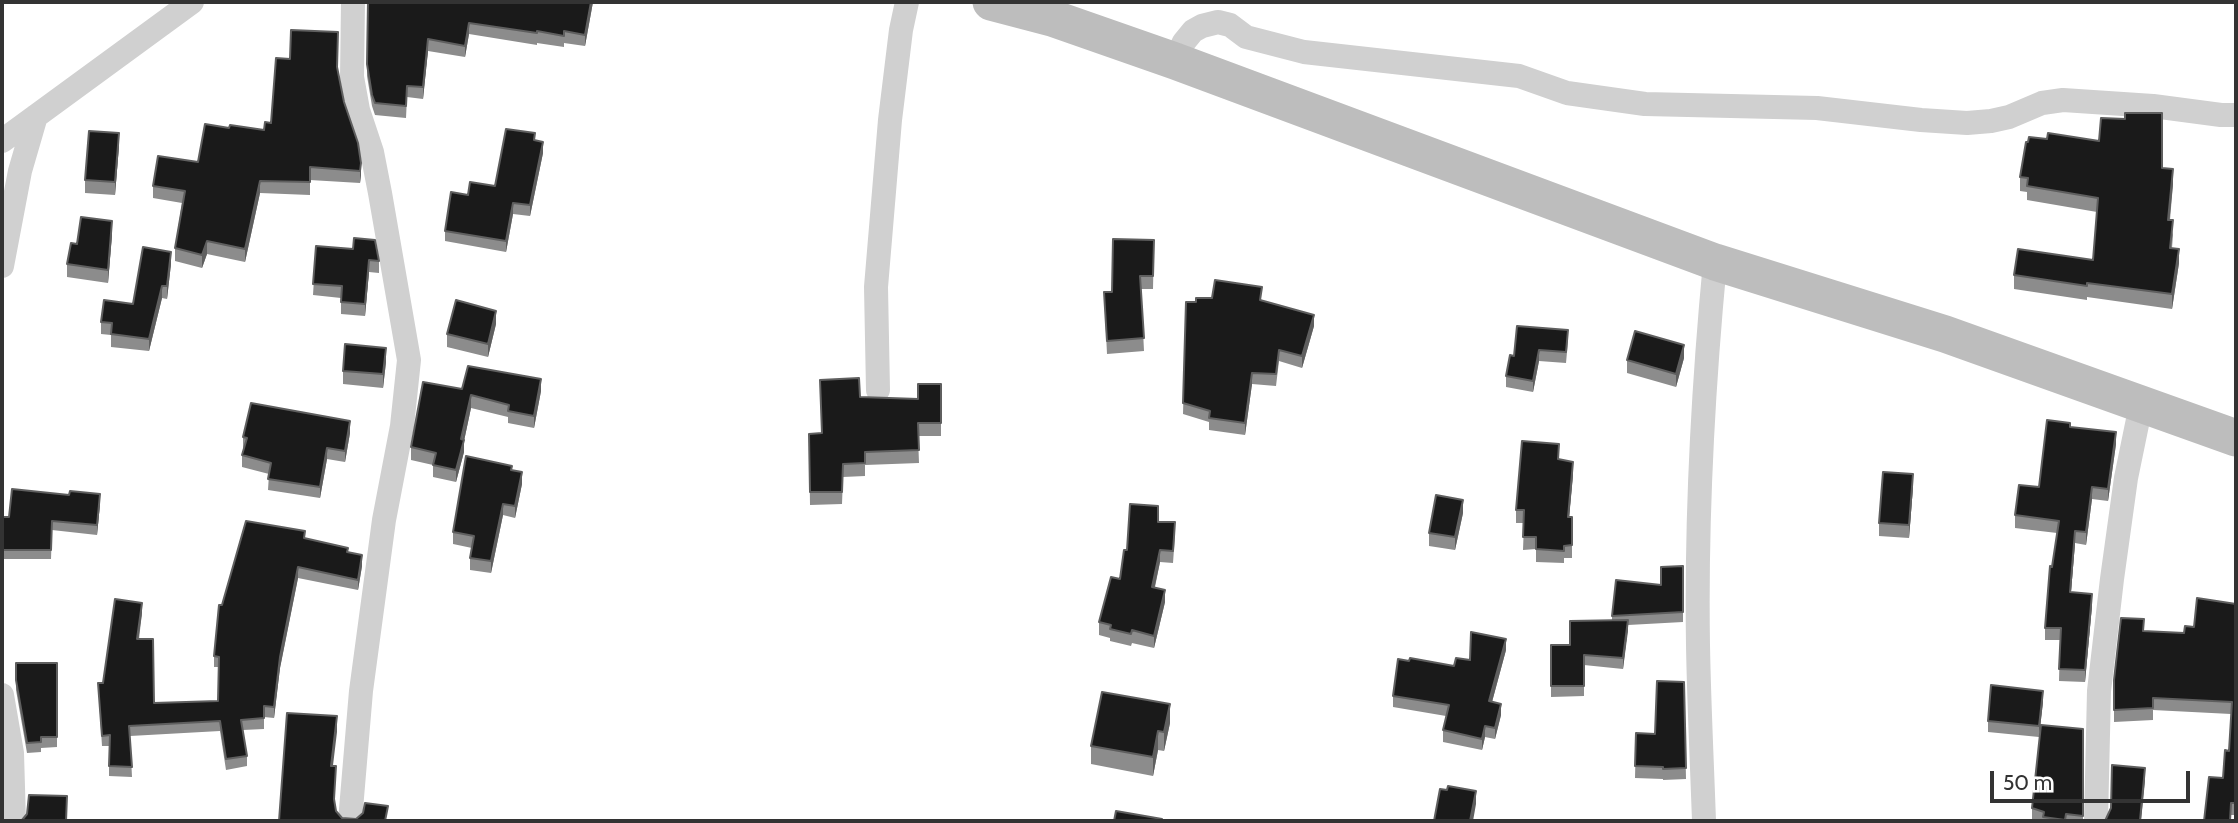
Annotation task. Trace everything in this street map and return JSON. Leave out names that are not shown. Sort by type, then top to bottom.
[{"type":"main road","points":[[991,2],[1052,18],[1174,61],[1715,262],[1945,334],[2236,438]]},
{"type":"street","points":[[2,141],[192,2]]},
{"type":"street","points":[[350,821],[361,691],[384,520],[402,426],[409,360],[372,152],[358,110],[352,77],[353,2]]},
{"type":"street","points":[[878,390],[876,287],[890,120],[900,40],[908,2]]},
{"type":"street","points":[[1174,61],[1193,31],[1218,22],[1230,25],[1247,37],[1304,52],[1508,75],[1532,79],[1567,93],[1645,104],[1817,108],[1967,123],[2009,117],[2042,103],[2063,100],[2153,106],[2221,115],[2236,114]]},
{"type":"street","points":[[2,266],[20,171],[36,116]]},
{"type":"street","points":[[1704,821],[1698,646],[1699,556],[1705,367],[1715,262]]},
{"type":"street","points":[[2096,821],[2101,678],[2126,478],[2141,405]]},
{"type":"street","points":[[2,695],[12,754],[14,821]]},
{"type":"building","points":[[368,2],[591,2],[585,35],[564,31],[564,36],[469,23],[465,46],[428,39],[423,87],[407,86],[406,106],[375,103],[372,95],[367,64]]},
{"type":"building","points":[[291,30],[338,32],[337,67],[344,102],[358,143],[360,171],[310,167],[310,182],[260,181],[245,249],[207,241],[202,255],[175,248],[185,191],[153,186],[158,156],[198,162],[205,124],[264,130],[265,122],[271,123],[276,58],[290,59]]},
{"type":"building","points":[[2125,113],[2162,113],[2162,168],[2173,169],[2168,220],[2173,220],[2170,248],[2179,249],[2172,294],[2087,283],[2087,286],[2014,275],[2018,249],[2093,260],[2098,198],[2027,186],[2028,178],[2020,177],[2029,137],[2047,139],[2048,133],[2099,141],[2101,118],[2125,119]]},
{"type":"building","points":[[506,129],[535,133],[534,140],[543,142],[530,205],[513,203],[506,241],[445,231],[451,192],[468,195],[470,182],[495,186]]},
{"type":"building","points":[[89,131],[119,133],[115,182],[85,180]]},
{"type":"building","points":[[81,217],[112,221],[108,270],[67,264],[71,243],[77,244]]},
{"type":"building","points":[[354,238],[375,240],[379,261],[369,260],[365,304],[341,302],[342,286],[313,284],[316,246],[353,249]]},
{"type":"building","points":[[1113,239],[1154,240],[1153,276],[1140,276],[1144,338],[1107,341],[1104,292],[1112,292]]},
{"type":"building","points":[[143,247],[171,252],[167,286],[162,286],[149,339],[111,334],[112,323],[101,322],[104,300],[133,304]]},
{"type":"building","points":[[1215,280],[1262,287],[1260,300],[1314,315],[1302,356],[1279,350],[1276,374],[1252,373],[1245,423],[1209,418],[1210,411],[1183,403],[1186,302],[1196,302],[1196,298],[1212,298]]},
{"type":"building","points":[[456,300],[496,311],[488,344],[447,334]]},
{"type":"building","points":[[1517,326],[1568,330],[1566,352],[1539,350],[1533,381],[1506,376],[1510,355],[1514,356]]},
{"type":"building","points":[[1635,331],[1684,345],[1676,374],[1627,360]]},
{"type":"building","points":[[345,344],[386,348],[383,374],[343,371]]},
{"type":"building","points":[[468,366],[541,379],[534,416],[508,411],[509,405],[471,395],[456,470],[433,465],[436,453],[411,447],[423,382],[462,389]]},
{"type":"building","points":[[859,378],[860,397],[918,399],[918,384],[941,384],[941,423],[918,423],[919,450],[865,452],[865,463],[843,464],[842,492],[810,492],[809,434],[822,433],[820,380]]},
{"type":"building","points":[[251,403],[350,421],[345,451],[327,448],[320,487],[268,479],[271,463],[242,455]]},
{"type":"building","points":[[2047,420],[2070,423],[2070,427],[2116,432],[2108,489],[2092,487],[2086,532],[2075,531],[2070,592],[2092,594],[2085,670],[2059,669],[2061,628],[2045,628],[2050,566],[2052,567],[2059,521],[2015,515],[2019,485],[2039,487]]},
{"type":"building","points":[[1522,441],[1559,444],[1558,459],[1573,462],[1568,517],[1572,517],[1572,545],[1564,546],[1564,551],[1536,549],[1536,537],[1523,537],[1524,510],[1516,510]]},
{"type":"building","points":[[466,456],[512,466],[511,470],[522,472],[515,506],[503,504],[491,561],[470,558],[474,536],[453,532]]},
{"type":"building","points":[[1883,472],[1913,474],[1909,525],[1879,523]]},
{"type":"building","points":[[12,489],[69,495],[70,491],[100,494],[97,525],[52,521],[51,550],[2,550],[2,517],[9,517]]},
{"type":"building","points":[[1436,495],[1463,500],[1455,537],[1429,533]]},
{"type":"building","points":[[1130,504],[1158,506],[1158,522],[1175,522],[1173,551],[1160,550],[1152,587],[1165,590],[1154,636],[1132,630],[1131,634],[1110,629],[1111,625],[1099,622],[1111,577],[1120,579],[1124,550],[1127,550]]},
{"type":"building","points":[[246,521],[305,531],[304,538],[348,548],[347,552],[362,555],[358,580],[298,567],[280,657],[274,707],[264,706],[264,718],[241,720],[247,756],[226,759],[220,721],[129,726],[132,767],[109,766],[110,735],[102,736],[98,683],[103,683],[115,599],[142,603],[137,639],[153,639],[154,703],[218,701],[219,657],[214,656],[219,605],[222,605]]},
{"type":"building","points":[[1683,566],[1683,612],[1612,616],[1616,580],[1661,585],[1661,567]]},
{"type":"building","points":[[2197,598],[2236,604],[2236,803],[2231,803],[2230,821],[2204,821],[2209,777],[2223,778],[2225,750],[2229,751],[2232,702],[2153,698],[2153,708],[2114,710],[2114,680],[2121,618],[2144,619],[2143,631],[2184,633],[2185,626],[2194,627]]},
{"type":"building","points":[[1628,620],[1623,658],[1584,655],[1584,686],[1551,686],[1551,645],[1570,645],[1570,621]]},
{"type":"building","points":[[1471,632],[1506,639],[1489,701],[1501,704],[1495,728],[1485,726],[1482,739],[1443,730],[1449,705],[1393,696],[1398,659],[1409,661],[1410,658],[1454,666],[1456,658],[1470,660]]},
{"type":"building","points":[[16,663],[57,663],[57,737],[41,737],[41,742],[27,743],[16,680]]},
{"type":"building","points":[[1657,681],[1684,682],[1686,768],[1635,766],[1636,733],[1655,734]]},
{"type":"building","points":[[1991,685],[2043,691],[2039,726],[1988,721]]},
{"type":"building","points":[[1102,692],[1170,704],[1164,732],[1158,731],[1153,757],[1091,746]]},
{"type":"building","points":[[287,713],[337,716],[331,766],[336,766],[336,811],[342,818],[356,819],[363,813],[365,803],[388,806],[385,821],[279,821]]},
{"type":"building","points":[[2041,725],[2083,729],[2083,816],[2066,814],[2065,820],[2043,817],[2044,812],[2032,808]]},
{"type":"building","points":[[2112,765],[2145,768],[2140,820],[2152,821],[2105,821],[2111,808]]},
{"type":"building","points":[[1448,786],[1476,791],[1470,821],[1434,821],[1440,789],[1447,790]]},
{"type":"building","points":[[29,795],[67,796],[66,821],[22,820],[27,814]]},
{"type":"building","points":[[1116,811],[1162,819],[1162,821],[1114,821]]}]
